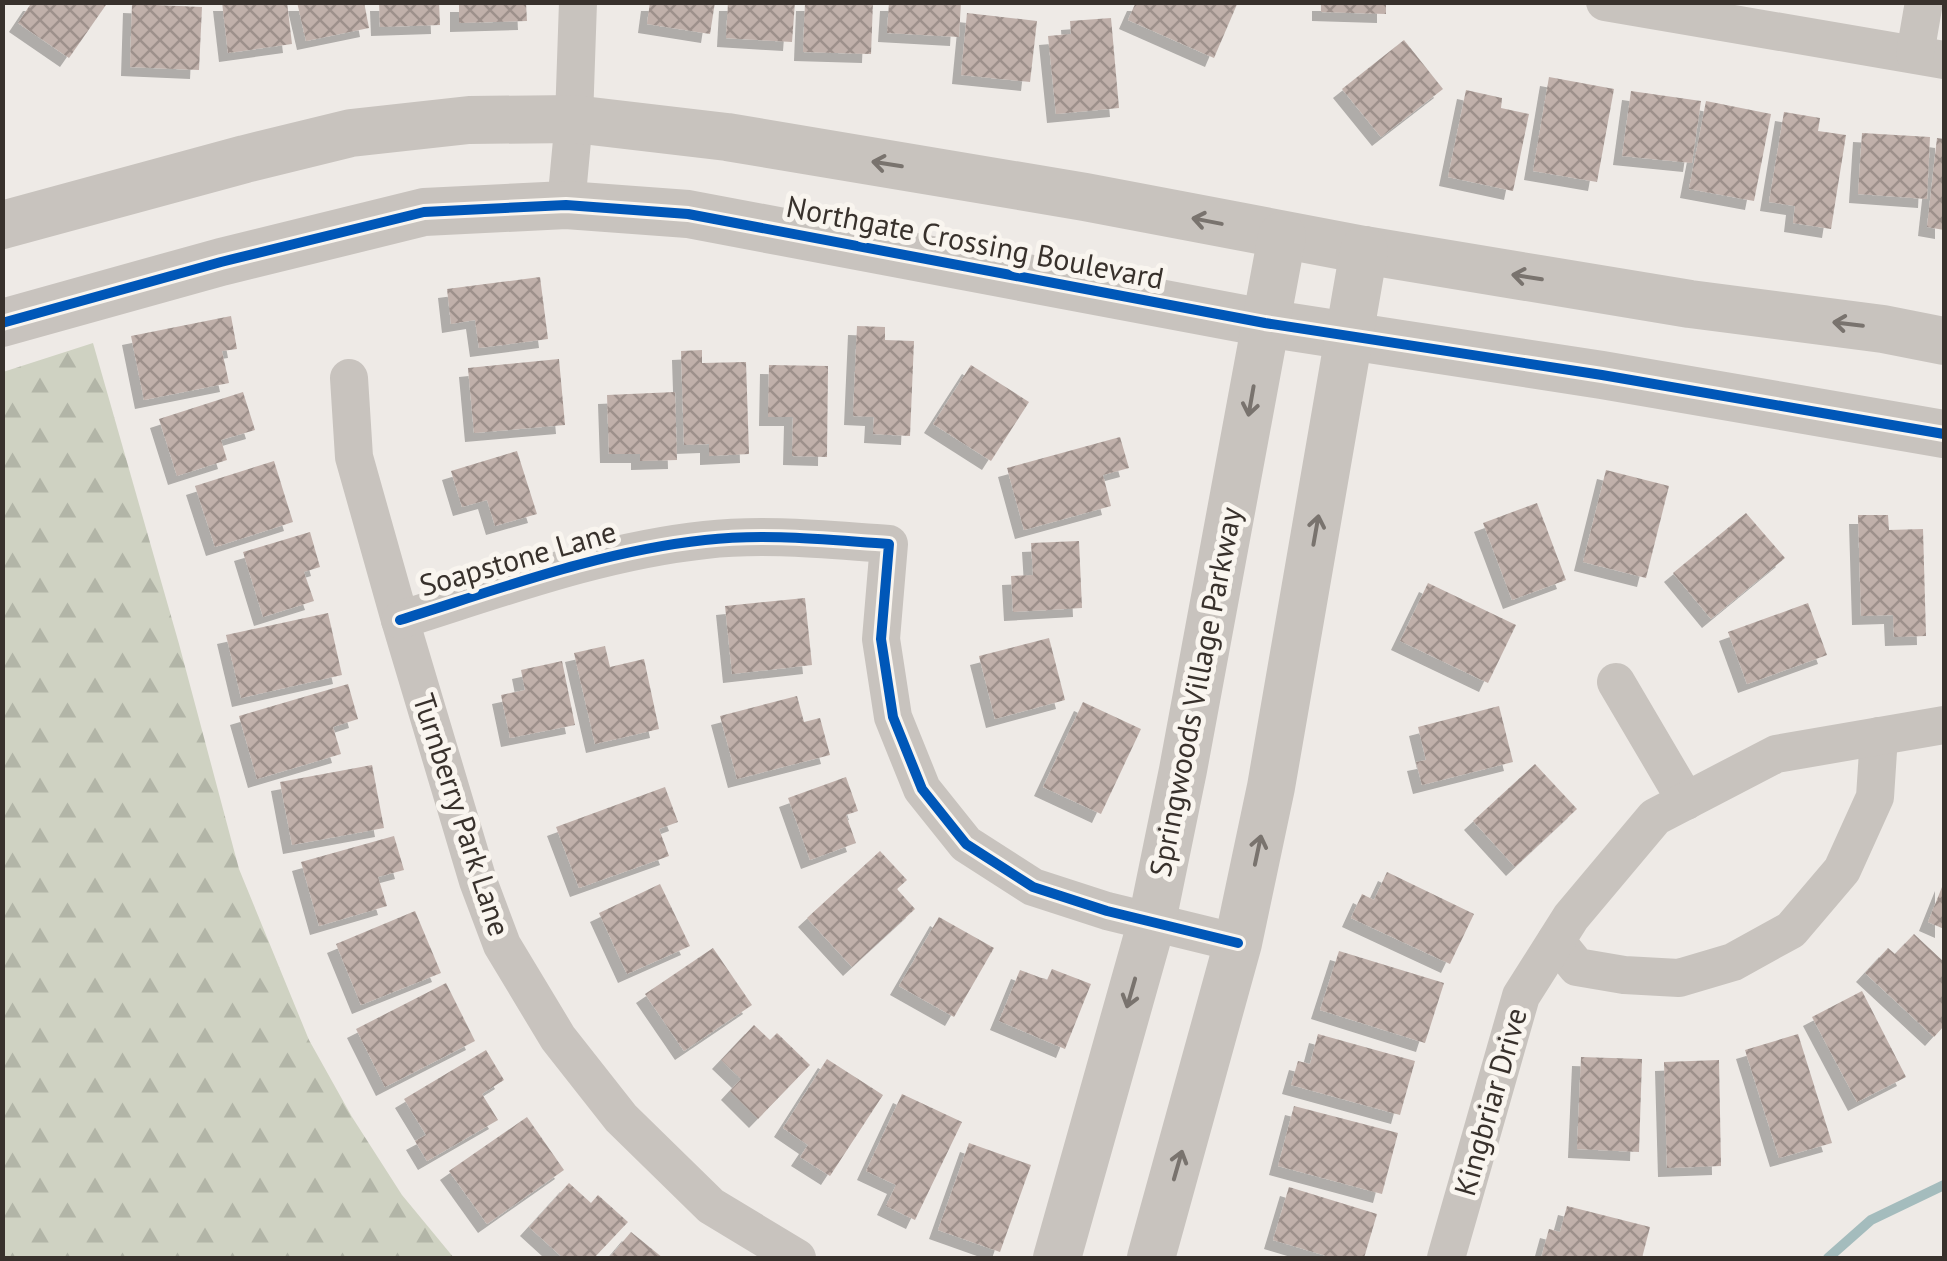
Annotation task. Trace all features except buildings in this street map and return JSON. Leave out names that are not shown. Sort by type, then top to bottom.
[{"type":"street","points":[[566,205],[578,2]]},
{"type":"street","points":[[1605,2],[1930,57],[1924,2]]},
{"type":"street","name":"Northgate Crossing Boulevard","points":[[2,225],[351,133],[470,120],[574,119],[727,138],[1085,197],[1364,250],[1944,341]]},
{"type":"street","name":"Northgate Crossing Boulevard","points":[[2,323],[221,262],[424,212],[566,205],[688,214],[1266,323],[1944,434]]},
{"type":"street","name":"Springwoods Village Parkway","points":[[1057,1258],[1152,920],[1282,236]]},
{"type":"street","points":[[1151,1258],[1238,943],[1272,787],[1364,250]]},
{"type":"street","name":"Turnberry Park Lane","points":[[349,378],[354,457],[484,897],[502,945],[558,1038],[621,1118],[711,1206],[797,1258]]},
{"type":"street","name":"Soapstone Lane","points":[[400,620],[613,557],[706,539],[797,537],[889,544],[880,639],[893,717],[922,789],[966,844],[1033,887],[1107,912],[1152,920]]},
{"type":"street","points":[[1616,682],[1686,801]]},
{"type":"street","name":"Kingbriar Drive","points":[[1446,1258],[1521,996],[1571,917],[1655,817],[1776,754],[1944,725]]},
{"type":"street","points":[[1556,941],[1577,967],[1679,978],[1733,962],[1792,930],[1842,870],[1875,796],[1878,736]]},
{"type":"street","points":[[1152,920],[1238,943]]},
{"type":"green space","points":[[93,343],[239,869],[309,1040],[402,1195],[454,1258],[3,1258],[3,372]]},
{"type":"waterway","points":[[1828,1258],[1871,1220],[1944,1185]]},
{"type":"cycle path","points":[[2,323],[221,262],[424,212],[566,205],[688,214],[1265,323],[1602,375],[1944,434]]},
{"type":"cycle path","points":[[400,620],[551,572],[666,545],[751,537],[889,544],[881,639],[893,717],[922,789],[966,844],[1033,887],[1107,911],[1238,943]]}]
